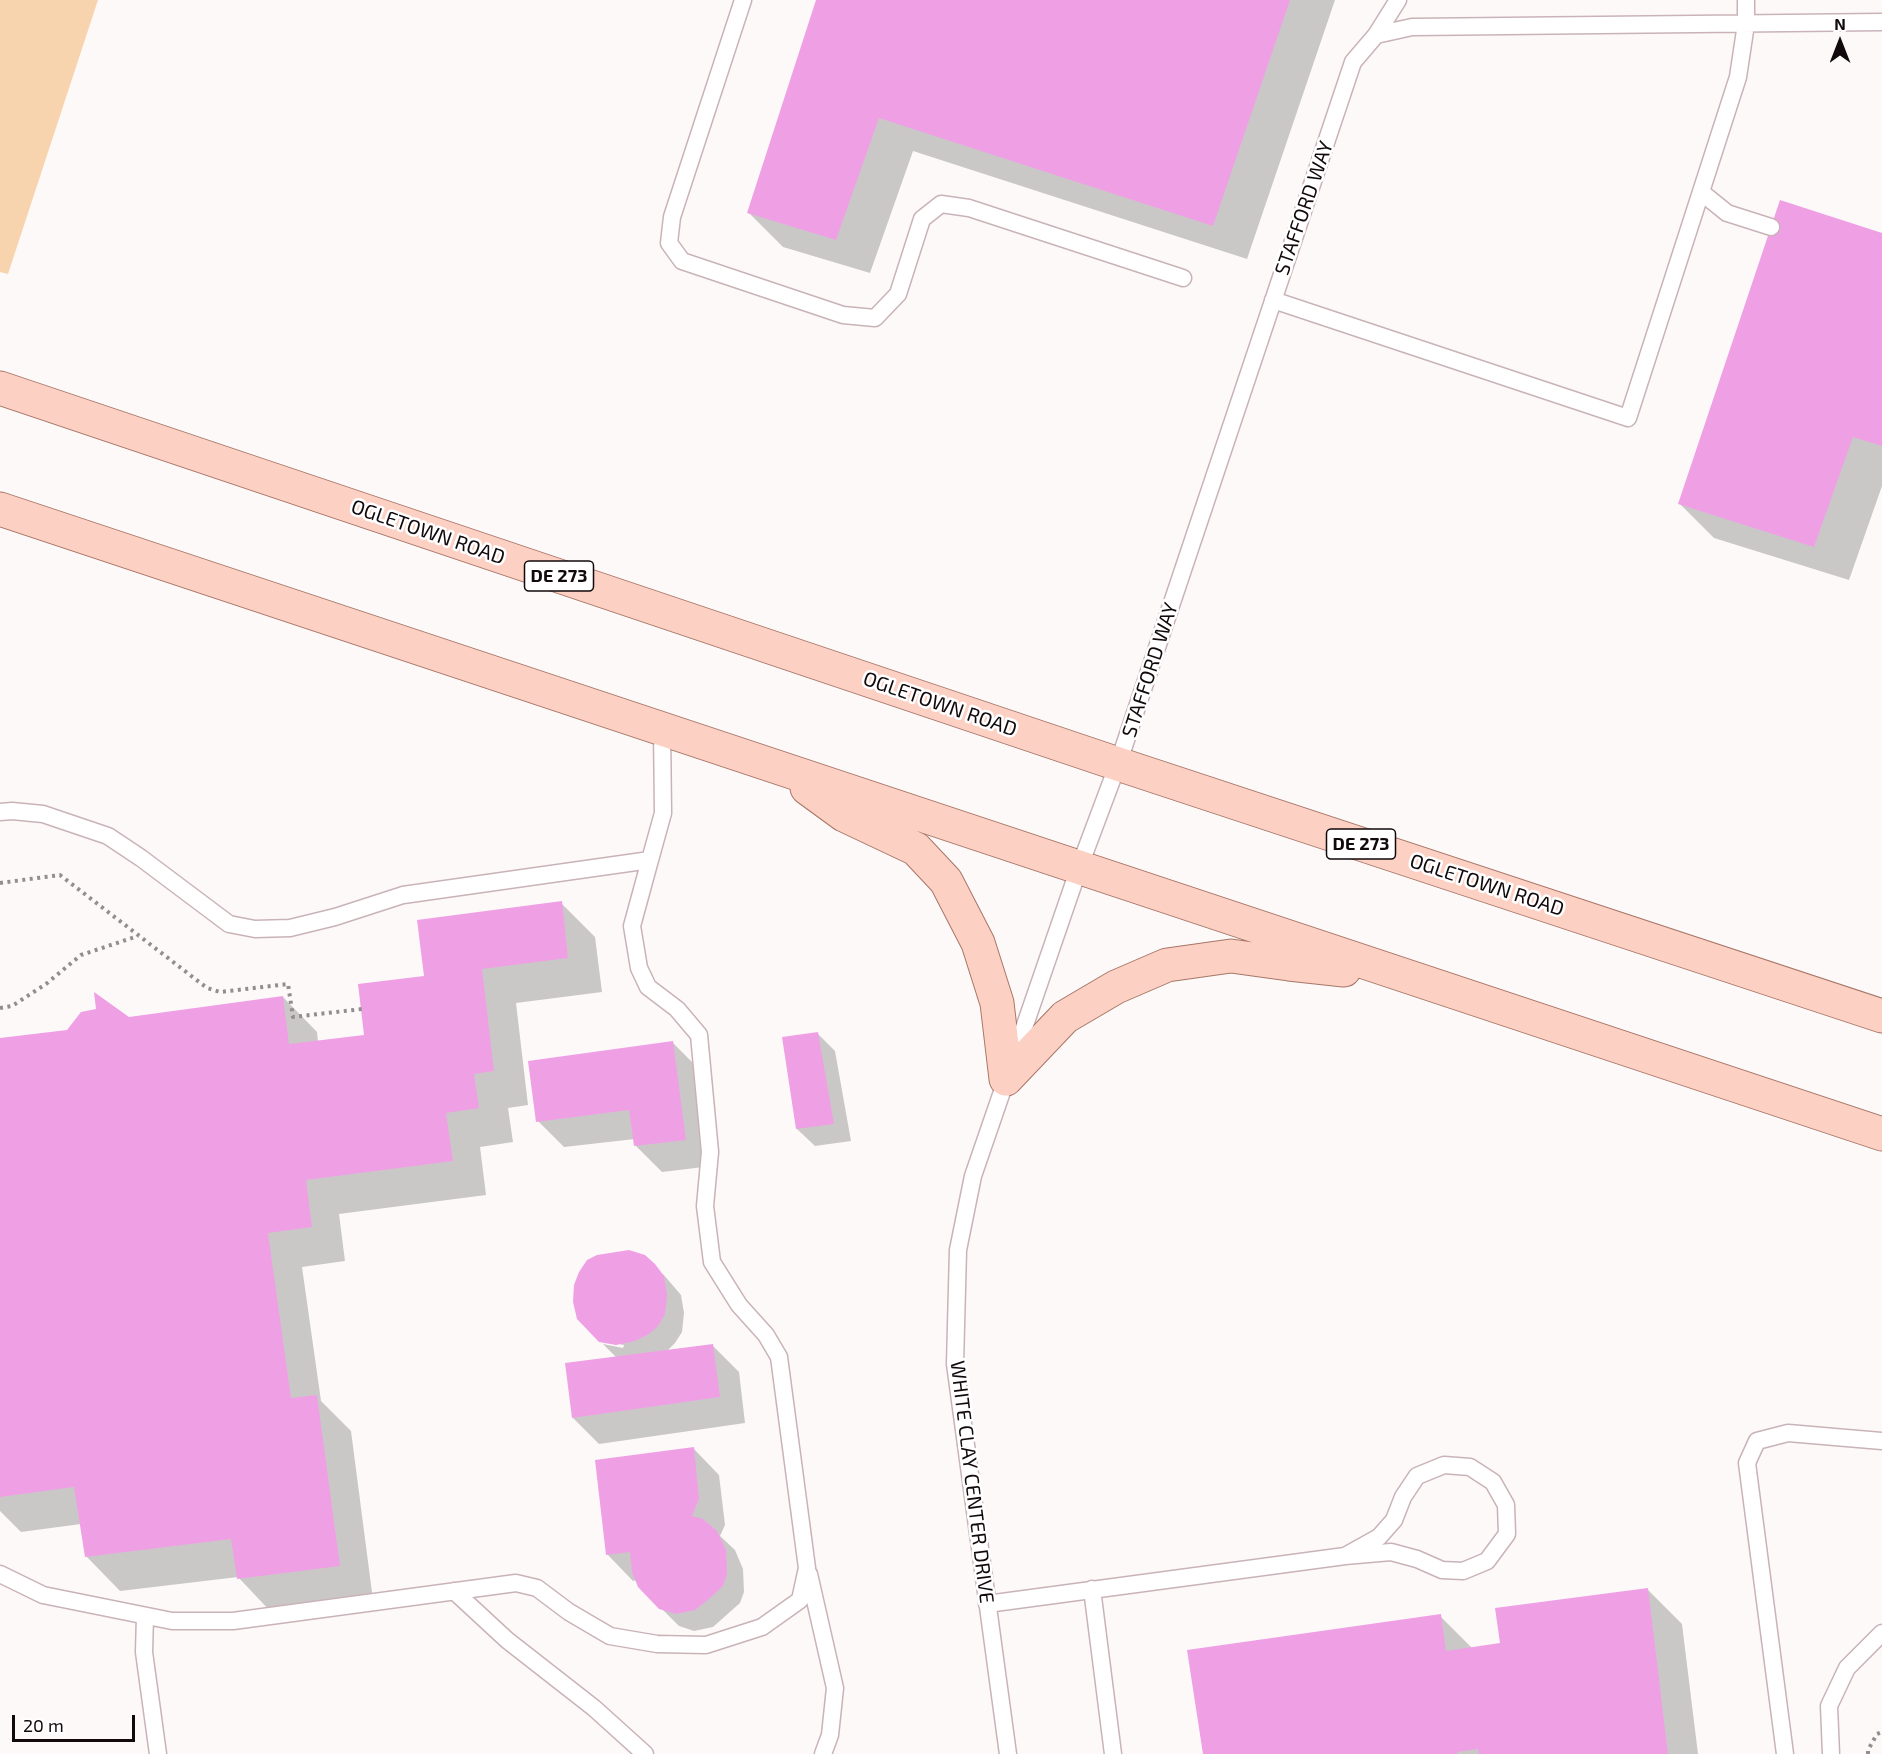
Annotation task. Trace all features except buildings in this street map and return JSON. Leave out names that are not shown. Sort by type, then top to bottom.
[{"type":"main road","name":"OGLETOWN ROAD","points":[[0,388],[1118,764],[1882,1016]]},
{"type":"main road","points":[[0,509],[1882,1134]]},
{"type":"main road","points":[[782,769],[844,815],[916,849],[946,881],[978,943],[997,1003],[1006,1079]]},
{"type":"main road","points":[[1006,1079],[1065,1017],[1116,987],[1167,965],[1231,956],[1408,977]]},
{"type":"lane","points":[[743,0],[672,217],[669,243],[682,261],[843,315],[875,318],[898,294],[922,219],[940,204],[969,208],[1183,278]]},
{"type":"lane","name":"STAFFORD WAY","points":[[1079,868],[1118,764],[1353,63],[1376,35],[1398,0]]},
{"type":"lane","points":[[1273,300],[1628,418],[1738,77],[1746,24],[1746,0]]},
{"type":"lane","points":[[1376,35],[1412,27],[1882,22]]},
{"type":"lane","points":[[1701,192],[1727,213],[1771,227]]},
{"type":"lane","points":[[662,729],[663,813],[632,926],[639,968],[648,987],[677,1010],[699,1035],[711,1152],[705,1206],[712,1262],[740,1305],[766,1335],[779,1357],[807,1568],[835,1688],[831,1735],[823,1754]]},
{"type":"lane","points":[[0,812],[43,814],[108,836],[229,924],[255,929],[290,928],[324,920],[403,895],[650,860]]},
{"type":"lane","name":"WHITE CLAY CENTER DRIVE","points":[[1008,1754],[955,1364],[958,1250],[973,1176],[1079,868]]},
{"type":"lane","points":[[1785,1754],[1748,1463],[1757,1441],[1788,1432],[1882,1441]]},
{"type":"lane","points":[[987,1604],[1345,1556],[1391,1552],[1417,1559],[1442,1570],[1463,1571],[1487,1561],[1507,1534],[1506,1505],[1493,1482],[1470,1467],[1444,1465],[1417,1476],[1403,1497],[1394,1520],[1379,1537],[1345,1556]]},
{"type":"lane","points":[[0,1574],[42,1595],[172,1621],[233,1621],[516,1583],[537,1588],[569,1612],[610,1635],[657,1644],[706,1645],[762,1627],[800,1600],[807,1568]]},
{"type":"lane","points":[[1092,1589],[1113,1754]]},
{"type":"lane","points":[[454,1591],[507,1640],[594,1708],[645,1754]]},
{"type":"lane","points":[[145,1616],[144,1652],[158,1754]]},
{"type":"lane","points":[[1831,1754],[1829,1706],[1847,1668],[1882,1633]]},
{"type":"path","points":[[0,884],[60,875],[207,988],[220,992],[288,984],[292,1017],[362,1010]]},
{"type":"path","points":[[0,1008],[12,1006],[46,984],[81,955],[139,936]]},
{"type":"path","points":[[1869,1754],[1868,1750],[1877,1734],[1882,1732]]},
{"type":"shaded area","points":[[0,0],[98,0],[8,274],[0,272]]}]
